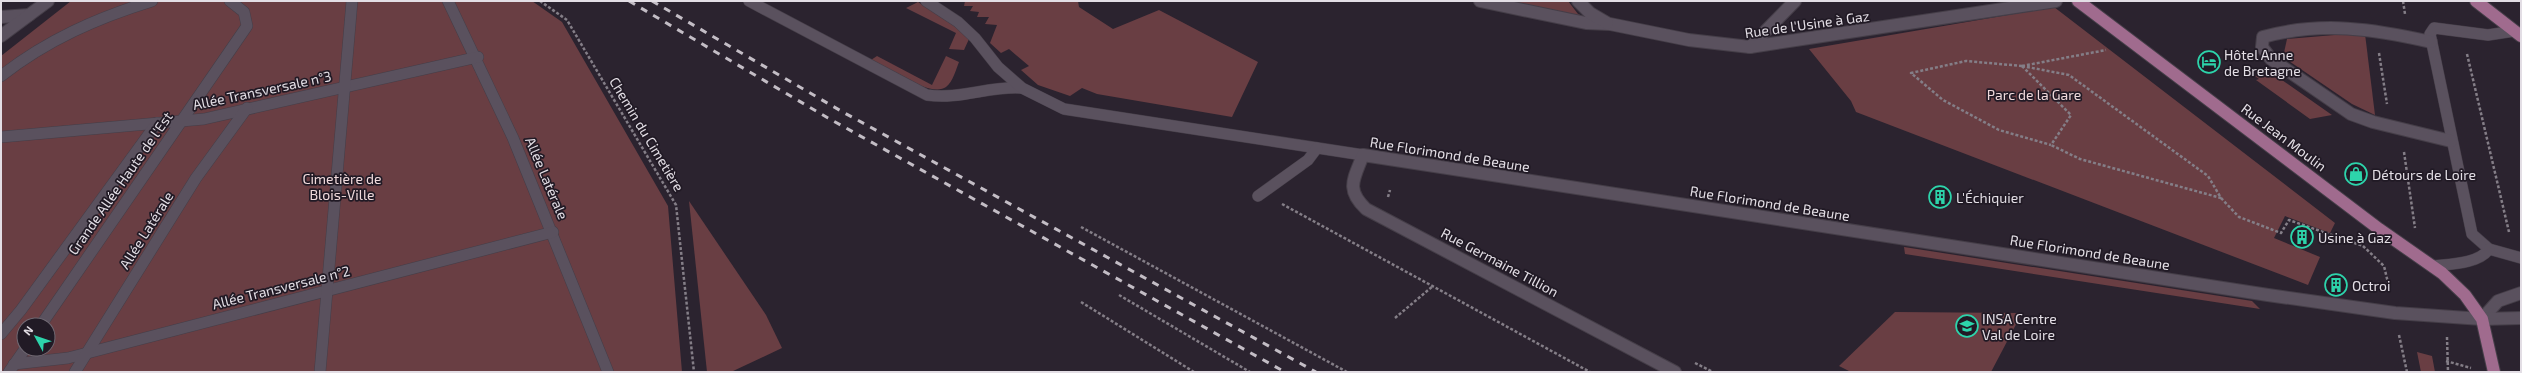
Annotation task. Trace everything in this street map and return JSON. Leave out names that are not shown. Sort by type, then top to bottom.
[{"type":"main road","name":"Rue Jean Moulin","points":[[2078,1],[2379,229],[2432,266],[2465,295],[2482,319]]},
{"type":"main road","points":[[2476,1],[2518,34]]},
{"type":"main road","points":[[2482,319],[2494,372]]},
{"type":"street","points":[[1,36],[48,1]]},
{"type":"street","name":"Rue de l'Usine à Gaz","points":[[1480,1],[1586,23],[1610,24],[1689,40],[1750,48],[2056,1]]},
{"type":"street","name":"Rue de l'Usine à Gaz","points":[[1578,1],[1590,13],[1610,24]]},
{"type":"street","points":[[1750,48],[1795,1]]},
{"type":"street","points":[[1,17],[29,15]]},
{"type":"street","points":[[2431,42],[2364,27],[2340,26],[2277,32],[2263,37],[2262,47],[2271,59],[2351,114],[2373,122],[2451,141]]},
{"type":"street","name":"Rue Florimond de Beaune","points":[[1363,155],[2268,295],[2395,313],[2482,319],[2521,318]]},
{"type":"street","name":"Rue Germaine Tillion","points":[[1363,155],[1351,187],[1354,199],[1366,209],[1675,372]]},
{"type":"street","points":[[2482,319],[2491,305],[2504,296],[2521,294]]},
{"type":"lane","points":[[1,76],[26,55],[65,32],[109,14],[152,1]]},
{"type":"lane","name":"Grande Allée Haute de l'Est","points":[[47,317],[247,26],[244,12],[230,1]]},
{"type":"lane","points":[[320,372],[328,291],[343,87],[352,1]]},
{"type":"lane","name":"Allée Latérale","points":[[448,1],[478,57],[553,232],[608,372]]},
{"type":"lane","points":[[749,1],[927,95],[939,98],[1007,85],[1022,88]]},
{"type":"lane","points":[[926,1],[964,27],[998,66],[1022,88]]},
{"type":"lane","points":[[2518,34],[2488,35],[2434,28],[2430,34],[2451,141],[2472,234],[2489,249],[2521,258]]},
{"type":"lane","name":"Allée Transversale n°3","points":[[1,137],[204,119],[247,108],[478,57]]},
{"type":"lane","name":"Rue Florimond de Beaune","points":[[1022,88],[1056,105],[1073,111],[1363,155]]},
{"type":"lane","name":"Allée Latérale","points":[[75,372],[196,178],[247,108]]},
{"type":"lane","points":[[1,334],[21,310],[157,123]]},
{"type":"lane","points":[[1258,196],[1308,160],[1316,148]]},
{"type":"lane","name":"Allée Transversale n°2","points":[[12,368],[68,358],[553,232]]},
{"type":"lane","points":[[2432,266],[2474,260],[2485,255],[2489,249]]},
{"type":"lane","points":[[12,368],[20,357]]},
{"type":"path","name":"Chemin du Cimetière","points":[[540,1],[567,20],[676,205],[694,372]]},
{"type":"path","points":[[2466,47],[2510,236]]},
{"type":"path","points":[[2022,66],[2109,49]]},
{"type":"path","points":[[2221,198],[2080,159],[2050,145],[1999,130],[1943,100],[1910,73],[1966,61],[2022,66],[2068,75],[2208,176],[2221,198],[2239,217],[2281,233],[2289,220],[2363,246]]},
{"type":"path","points":[[2022,66],[2071,116],[2050,145]]},
{"type":"path","points":[[1284,198],[1280,203],[1590,372]]},
{"type":"path","points":[[1081,227],[1348,372]]},
{"type":"path","points":[[1395,318],[1433,286]]},
{"type":"path","points":[[1119,295],[1250,372]]},
{"type":"path","points":[[1081,302],[1194,372]]},
{"type":"path","points":[[2447,336],[2446,361],[2448,372]]},
{"type":"path","points":[[2446,361],[2471,368]]},
{"type":"green space","name":"Cimetière de Blois-Ville","points":[[71,1],[532,1],[562,22],[668,206],[682,372],[1,372],[1,56]]},
{"type":"green space","points":[[965,1],[1078,1],[1079,7],[1113,29],[1159,10],[1258,62],[1232,117],[1097,94],[1082,88],[1070,96],[1038,85],[1021,70],[1029,66],[1009,49],[1001,53],[990,43],[997,25],[985,24],[989,17],[977,17],[979,12],[970,11],[973,6],[964,6]]},
{"type":"green space","points":[[1520,1],[1568,1],[1578,14],[1589,19],[1517,5]]},
{"type":"green space","points":[[918,2],[952,24],[969,39],[964,50],[949,49],[956,33],[906,8]]},
{"type":"green space","name":"Parc de la Gare","points":[[2054,7],[2335,223],[2330,233],[2285,216],[2274,238],[2320,257],[2308,285],[1856,112],[1851,101],[1809,49]]},
{"type":"green space","points":[[2358,33],[2365,34],[2375,115],[2352,104],[2283,57],[2287,39]]},
{"type":"green space","points":[[877,56],[932,85],[946,56],[959,62],[951,82],[946,87],[930,89],[908,81],[871,60]]},
{"type":"green space","points":[[2272,73],[2332,115],[2310,119],[2256,80],[2259,79],[2255,76]]},
{"type":"green space","points":[[689,201],[766,315],[782,348],[731,372],[707,372]]},
{"type":"green space","points":[[1904,247],[2252,301],[2260,309],[1905,254]]},
{"type":"green space","points":[[1895,312],[2022,313],[1991,372],[1851,372],[1839,366]]},
{"type":"green space","points":[[2417,352],[2432,356],[2435,372],[2421,372]]},
{"type":"railway","points":[[629,1],[828,118],[1285,372]]},
{"type":"railway","points":[[652,1],[841,111],[1316,372]]},
{"type":"place","name":"Hôtel Anne de Bretagne","points":[[2209,62]]},
{"type":"place","name":"Détours de Loire","points":[[2356,174]]},
{"type":"place","name":"L'Échiquier","points":[[1940,197]]},
{"type":"place","name":"Usine à Gaz","points":[[2302,237]]},
{"type":"place","name":"Octroi","points":[[2336,285]]},
{"type":"place","name":"INSA Centre Val de Loire","points":[[1967,326]]}]
